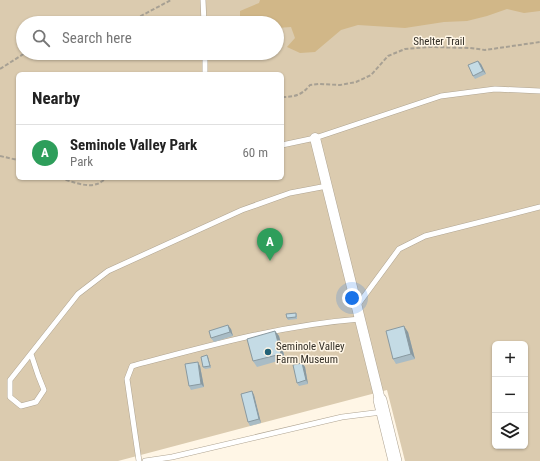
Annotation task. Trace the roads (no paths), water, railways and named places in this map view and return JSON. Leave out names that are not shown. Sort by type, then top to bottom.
[{"type":"street","points":[[314,138],[395,461]]},
{"type":"lane","points":[[204,0],[204,16]]},
{"type":"lane","points":[[205,60],[205,72]]},
{"type":"lane","points":[[284,145],[314,138],[441,96],[495,89],[540,91]]},
{"type":"lane","points":[[31,354],[44,390],[36,402],[21,406],[10,398],[10,380],[78,294],[108,271],[242,210],[290,193],[327,186]]},
{"type":"lane","points":[[357,306],[399,249],[425,236],[540,207]]},
{"type":"lane","points":[[139,461],[126,380],[132,366],[257,334],[325,322],[360,319]]},
{"type":"lane","points":[[145,461],[172,457],[342,417],[382,406]]},
{"type":"place","name":"Seminole Valley Park","points":[[270,261]]},
{"type":"place","name":"Seminole Valley Farm Museum","points":[[268,352]]}]
